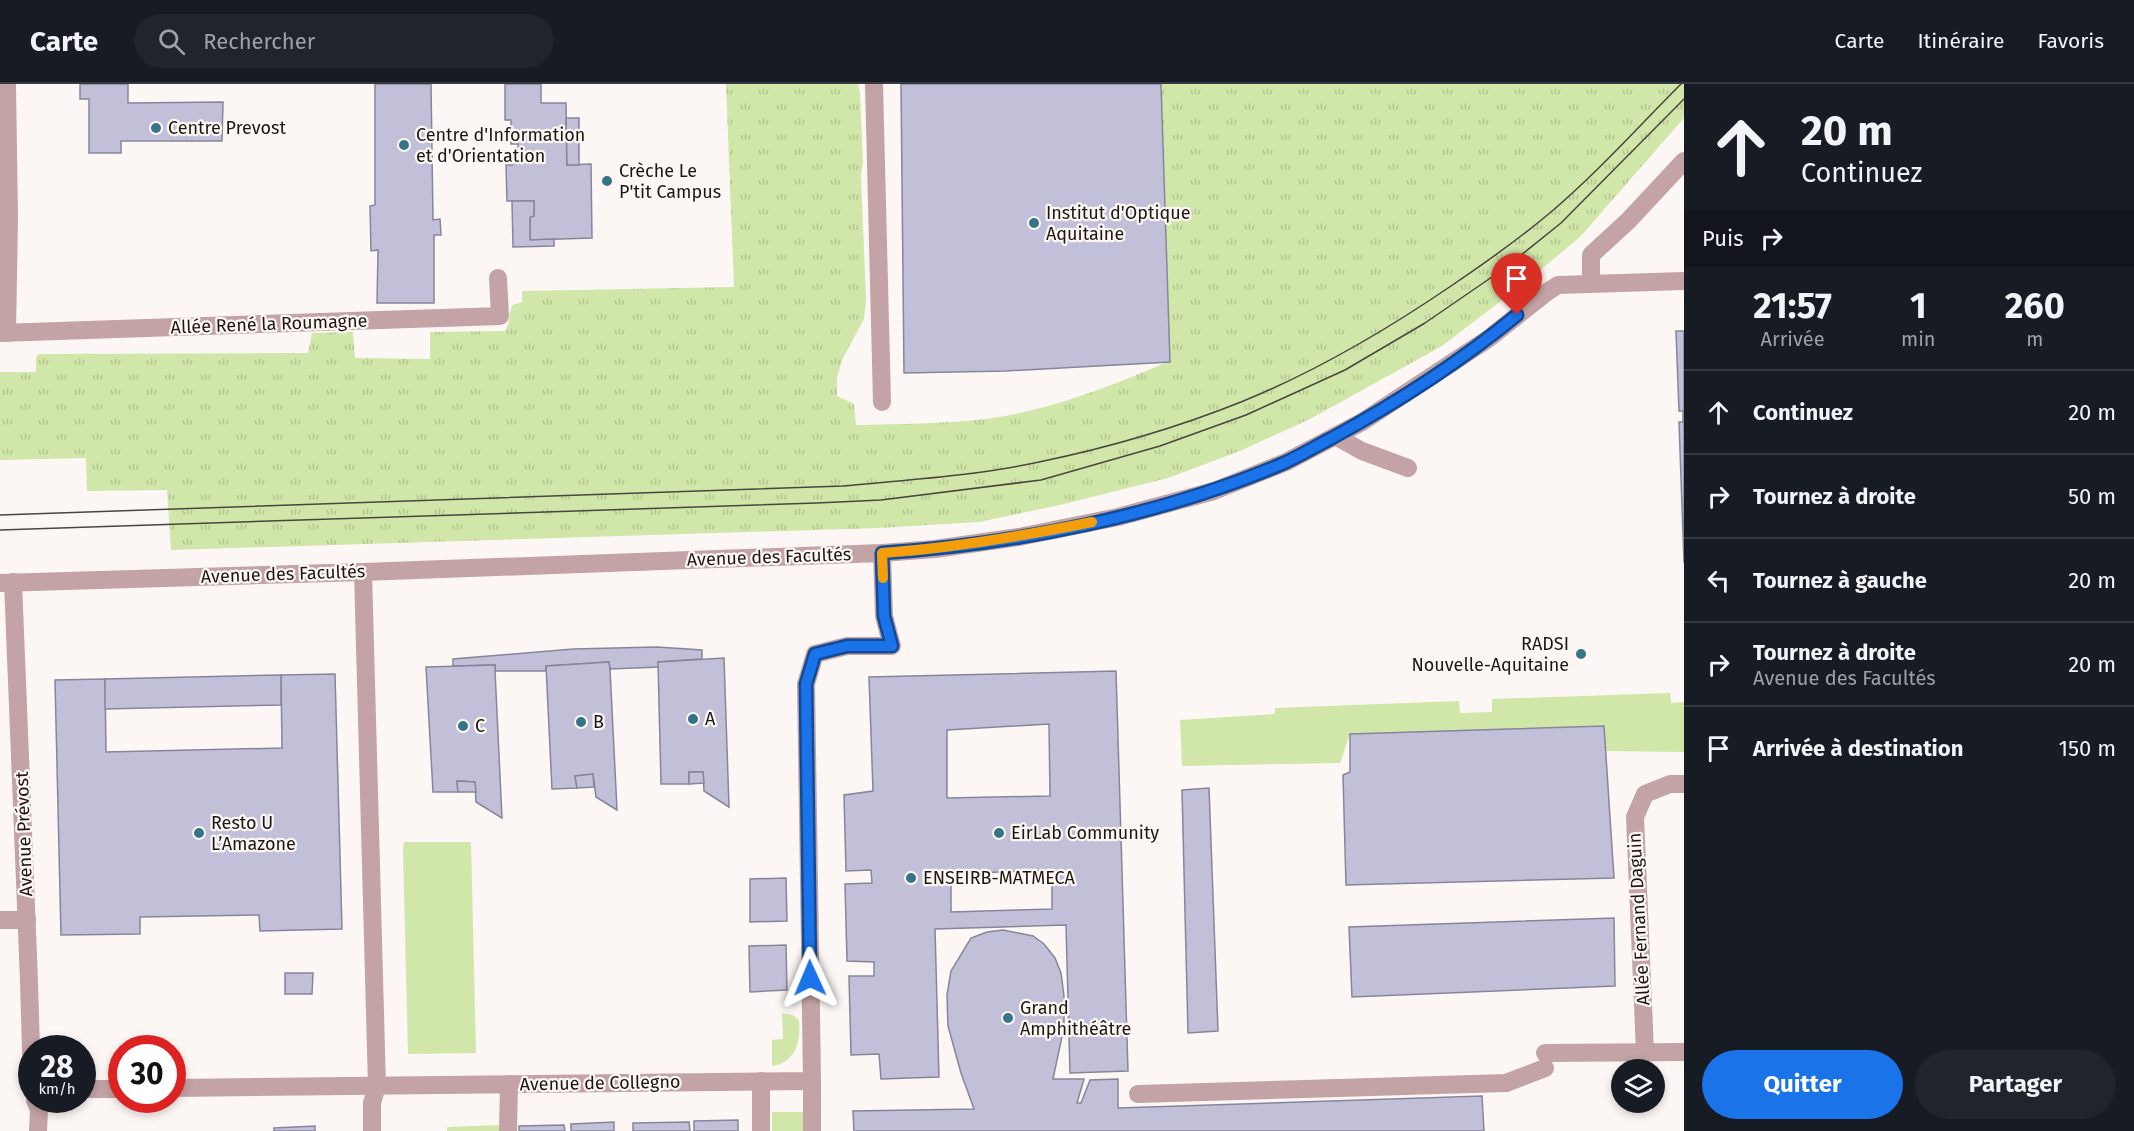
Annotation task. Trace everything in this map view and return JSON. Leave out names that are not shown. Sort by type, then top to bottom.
[{"type":"street","points":[[4,333],[9,217],[7,84]]},
{"type":"street","points":[[874,84],[882,402]]},
{"type":"street","points":[[1684,161],[1628,221],[1591,255],[1591,283],[1684,281]]},
{"type":"street","name":"Allée René la Roumagne","points":[[4,333],[500,316],[498,278]]},
{"type":"street","name":"Avenue des Facultés","points":[[7,582],[882,553],[935,549],[1009,538],[1118,517],[1214,491],[1286,462],[1362,422],[1488,339],[1547,292],[1564,284],[1591,283]]},
{"type":"street","points":[[1335,436],[1362,451],[1408,468]]},
{"type":"street","points":[[812,1131],[806,684],[815,654],[847,646],[892,646],[884,616],[882,553]]},
{"type":"street","points":[[363,572],[377,1086],[372,1103],[372,1131]]},
{"type":"street","name":"Avenue Prévost","points":[[7,582],[27,920],[30,1035]]},
{"type":"street","name":"Allée Fernand Daguin","points":[[1645,1052],[1635,818],[1645,794],[1670,784],[1684,784]]},
{"type":"street","points":[[0,920],[27,920]]},
{"type":"street","points":[[1138,1094],[1506,1083],[1545,1060],[1645,1052],[1684,1052]]},
{"type":"street","points":[[761,1081],[761,1131]]},
{"type":"street","name":"Avenue de Collegno","points":[[186,1088],[812,1081]]},
{"type":"street","points":[[508,1131],[509,1084]]},
{"type":"street","points":[[38,1131],[39,1113]]},
{"type":"green space","points":[[726,84],[858,84],[863,161],[861,176],[866,299],[864,319],[843,358],[837,377],[837,396],[854,404],[856,425],[953,422],[1009,415],[1056,404],[1170,361],[1161,84],[1684,84],[1684,118],[1580,237],[1442,346],[1310,419],[1240,451],[1168,478],[1060,505],[979,522],[879,528],[171,550],[167,490],[87,491],[86,458],[0,460],[0,372],[36,372],[36,357],[39,354],[308,353],[312,333],[353,332],[355,358],[430,359],[430,332],[505,331],[513,305],[522,302],[522,291],[734,287]]},
{"type":"green space","points":[[1670,693],[1671,703],[1684,702],[1684,752],[1606,751],[1603,726],[1350,734],[1340,763],[1182,766],[1180,720],[1275,714],[1275,708],[1459,701],[1460,713],[1492,712],[1492,699]]},
{"type":"green space","points":[[404,842],[471,842],[476,1053],[408,1054]]},
{"type":"green space","points":[[782,1013],[793,1015],[799,1020],[798,1043],[792,1056],[772,1066],[772,1040],[783,1039]]},
{"type":"green space","points":[[772,1112],[808,1112],[808,1131],[772,1131]]},
{"type":"green space","points":[[501,1125],[501,1131],[447,1131],[447,1127]]},
{"type":"building","name":"Centre Prevost","points":[[80,84],[128,84],[128,103],[223,102],[222,141],[121,141],[121,153],[89,153],[89,99],[80,99]]},
{"type":"building","name":"Centre d'Information et d'Orientation","points":[[375,84],[431,84],[433,220],[440,219],[441,235],[434,235],[434,303],[377,303],[378,250],[371,251],[370,206],[375,205]]},
{"type":"building","points":[[505,84],[541,84],[541,103],[566,103],[567,165],[591,164],[592,238],[530,240],[530,217],[534,216],[534,201],[507,201],[506,165],[512,165],[511,152],[518,152],[518,144],[511,144],[511,120],[505,120]]},
{"type":"building","name":"Institut d'Optique Aquitaine","points":[[901,84],[1161,84],[1170,362],[1006,371],[904,373]]},
{"type":"building","points":[[566,118],[579,118],[579,165],[567,165]]},
{"type":"building","points":[[512,201],[534,201],[534,216],[530,217],[530,240],[554,239],[554,246],[513,247]]},
{"type":"building","points":[[1676,331],[1684,331],[1684,563],[1679,422],[1683,422],[1683,411],[1679,411]]},
{"type":"building","points":[[657,647],[702,650],[702,659],[658,662],[659,667],[610,669],[609,662],[546,666],[546,671],[495,671],[495,665],[453,666],[453,659],[573,649]]},
{"type":"building","name":"A","points":[[724,658],[729,807],[704,791],[703,772],[689,772],[689,784],[661,784],[658,662]]},
{"type":"building","name":"B","points":[[609,662],[617,810],[596,797],[593,774],[575,776],[577,788],[552,789],[546,666]]},
{"type":"building","name":"C","points":[[495,665],[502,818],[476,802],[475,782],[457,781],[458,792],[433,792],[426,667]]},
{"type":"building","name":"ENSEIRB-MATMECA","points":[[1116,671],[1128,1071],[1070,1073],[1066,925],[935,929],[939,1077],[881,1079],[879,1054],[851,1055],[849,976],[874,976],[874,962],[847,961],[845,884],[872,883],[871,870],[846,871],[844,795],[873,791],[869,677]],"holes":[[[1049,724],[1050,796],[947,798],[947,730]],[[1052,870],[1052,909],[951,912],[951,874]]]},
{"type":"building","name":"Resto U L’Amazone","points":[[335,674],[342,929],[260,931],[259,915],[140,917],[140,934],[61,935],[55,680],[105,679],[106,752],[282,748],[281,675]]},
{"type":"building","points":[[281,675],[281,705],[105,709],[105,679]]},
{"type":"building","points":[[1604,726],[1614,878],[1346,885],[1343,775],[1350,772],[1350,734]]},
{"type":"building","points":[[689,772],[703,772],[704,783],[689,784]]},
{"type":"building","points":[[593,774],[594,787],[577,788],[575,776]]},
{"type":"building","points":[[457,781],[475,782],[476,792],[458,792]]},
{"type":"building","points":[[1209,788],[1218,1031],[1188,1033],[1182,790]]},
{"type":"building","points":[[786,878],[787,921],[750,922],[750,879]]},
{"type":"building","points":[[1614,918],[1615,986],[1352,997],[1349,927]]},
{"type":"building","name":"ENSEIRB-MATMECA","points":[[1003,930],[1033,936],[1044,944],[1055,958],[1061,973],[1064,996],[1064,1027],[1053,1079],[1084,1079],[1077,1103],[1081,1103],[1090,1080],[1118,1079],[1118,1108],[1482,1096],[1484,1131],[854,1131],[853,1111],[974,1109],[948,1026],[947,995],[951,971],[971,938],[987,932]]},
{"type":"building","points":[[786,945],[787,990],[750,992],[749,946]]},
{"type":"building","points":[[285,973],[313,973],[312,994],[285,994]]},
{"type":"building","points":[[738,1120],[738,1131],[694,1131],[694,1121]]},
{"type":"building","points":[[614,1122],[614,1131],[571,1131],[571,1124]]},
{"type":"building","points":[[689,1122],[690,1131],[633,1131],[633,1123]]},
{"type":"building","points":[[564,1125],[565,1131],[519,1131],[519,1126]]},
{"type":"building","points":[[315,1126],[315,1131],[274,1131],[274,1128]]},
{"type":"tram line","points":[[0,515],[843,486],[990,471],[1090,450],[1166,429],[1241,402],[1323,364],[1401,319],[1489,260],[1551,212],[1601,166],[1681,84]]},
{"type":"tram line","points":[[0,530],[881,500],[1041,480],[1160,446],[1246,415],[1345,370],[1425,323],[1505,268],[1561,223],[1684,99]]},
{"type":"slow traffic","points":[[883,578],[882,553],[935,549],[1019,537],[1092,522]]},
{"type":"place","name":"Centre Prevost","points":[[156,128]]},
{"type":"place","name":"Centre d'Information et d'Orientation","points":[[404,145]]},
{"type":"place","name":"Crèche Le P'tit Campus","points":[[607,181]]},
{"type":"place","name":"Institut d'Optique Aquitaine","points":[[1034,223]]},
{"type":"place","name":"RADSI Nouvelle-Aquitaine","points":[[1581,654]]},
{"type":"place","name":"A","points":[[693,719]]},
{"type":"place","name":"B","points":[[581,722]]},
{"type":"place","name":"C","points":[[463,726]]},
{"type":"place","name":"Resto U L’Amazone","points":[[199,833]]},
{"type":"place","name":"EirLab Community","points":[[999,833]]},
{"type":"place","name":"ENSEIRB-MATMECA","points":[[911,878]]},
{"type":"place","name":"Grand Amphithéâtre","points":[[1008,1018]]},
{"type":"route","points":[[810,978],[806,684],[815,654],[847,646],[892,646],[884,616],[882,553],[935,549],[1019,537],[1118,517],[1214,491],[1286,462],[1362,422],[1488,339],[1517,315]]}]
